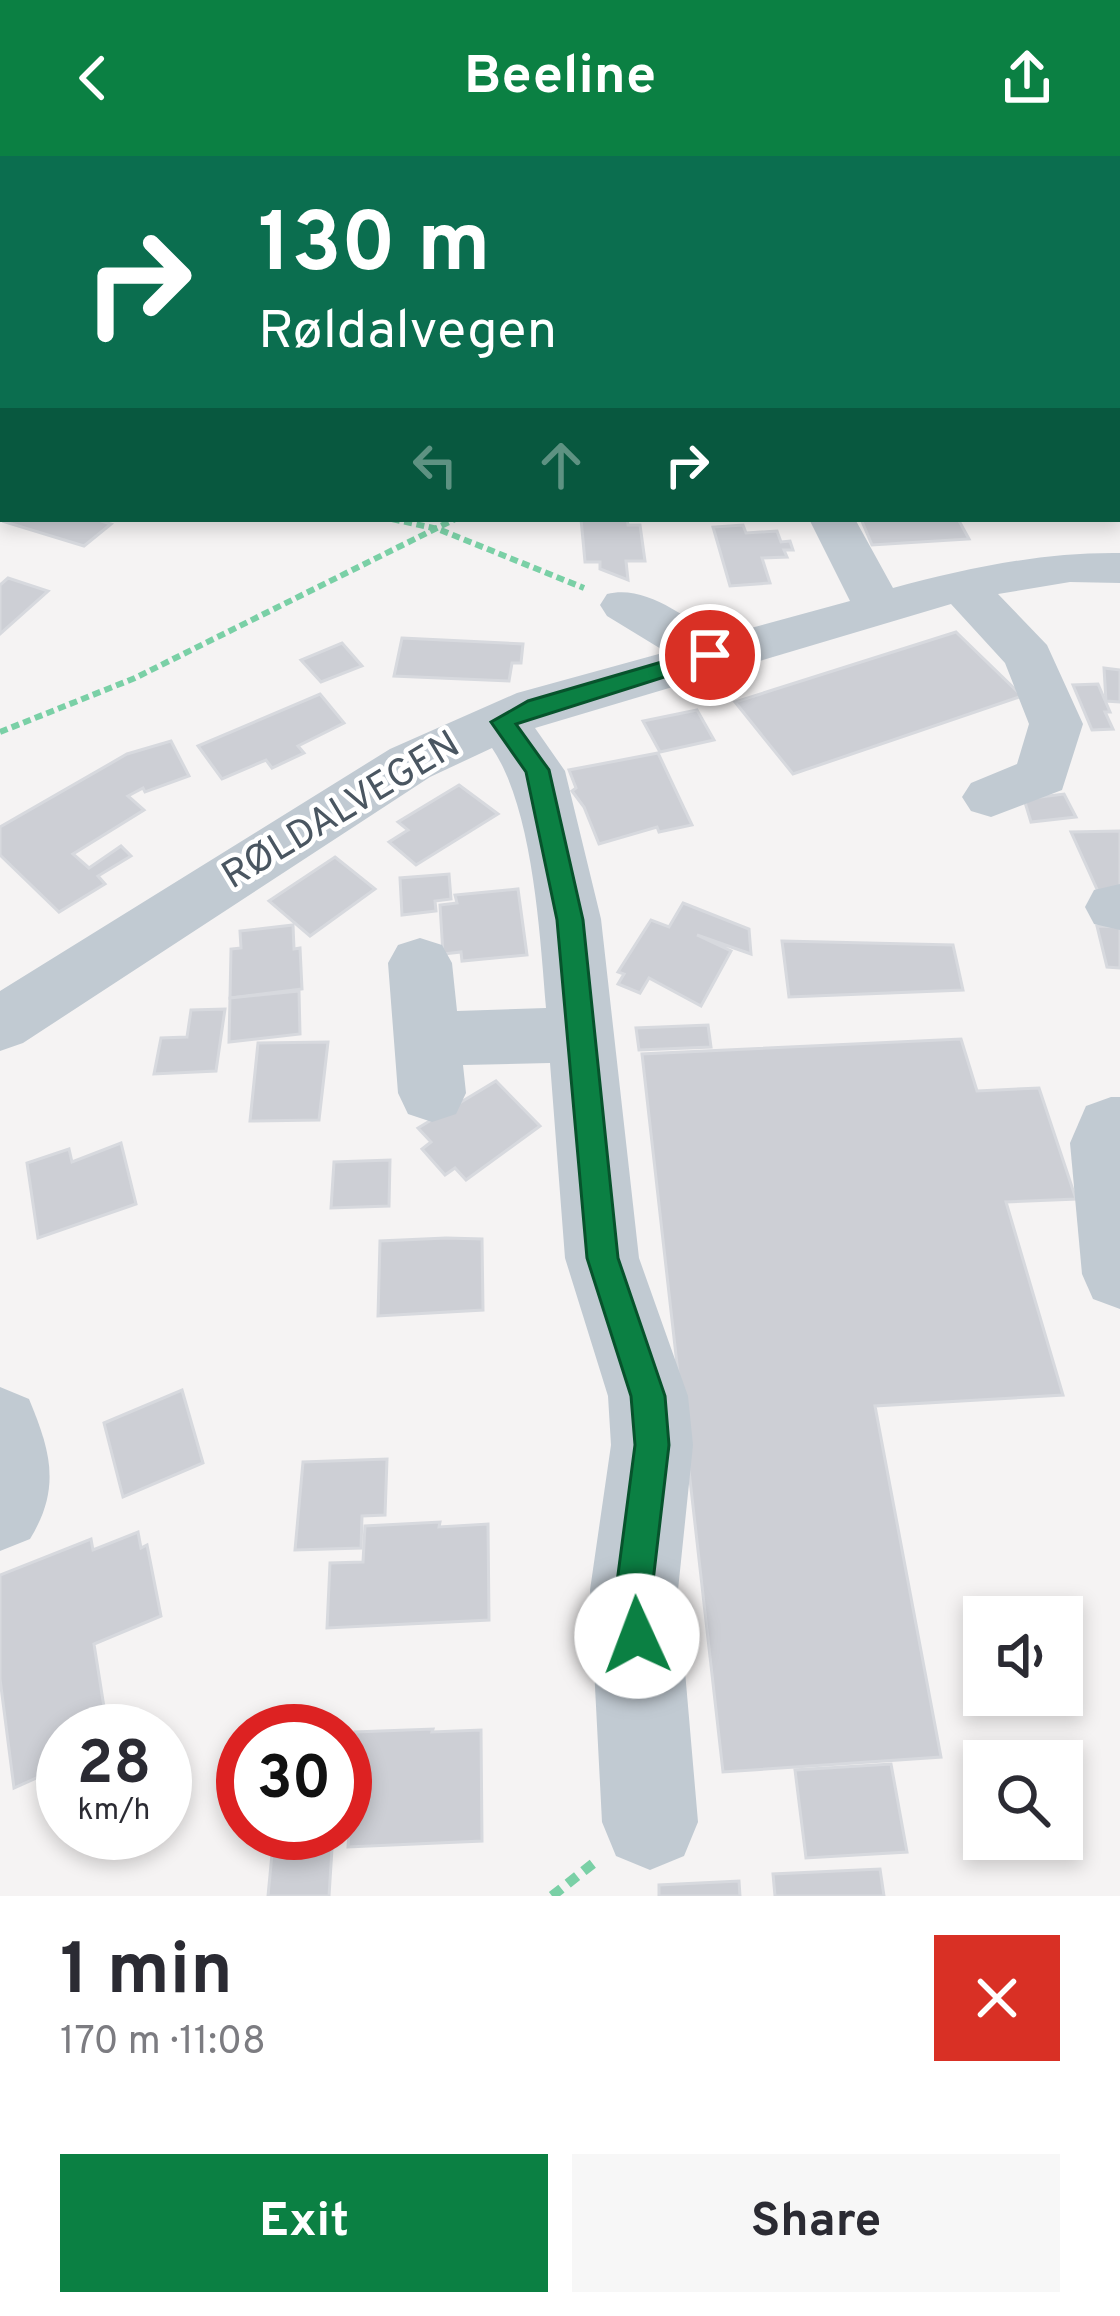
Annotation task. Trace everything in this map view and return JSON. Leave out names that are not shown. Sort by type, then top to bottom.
[{"type":"street","points":[[834,522],[879,609]]},
{"type":"street","name":"RØLDALVEGEN","points":[[0,1024],[410,763],[536,706],[961,585],[1070,567],[1120,568]]},
{"type":"street","points":[[961,585],[1029,657],[1056,724],[1042,776],[991,797]]},
{"type":"street","points":[[625,604],[710,655]]},
{"type":"street","points":[[502,722],[537,770],[570,920],[602,1258],[648,1396],[652,1445],[634,1590],[650,1822]]},
{"type":"street","points":[[420,963],[429,1066],[578,1035]]},
{"type":"street","points":[[1120,1127],[1111,1127],[1105,1143],[1120,1274]]},
{"type":"street","points":[[0,1428],[10,1493],[0,1509]]},
{"type":"path","points":[[406,522],[438,529],[625,604]]},
{"type":"path","points":[[0,732],[135,678],[450,522]]},
{"type":"building","points":[[5,522],[111,524],[84,546]]},
{"type":"building","points":[[581,522],[640,525],[645,561],[626,561],[628,580],[600,569],[600,562],[585,562]]},
{"type":"building","points":[[862,522],[960,522],[969,539],[872,545]]},
{"type":"building","points":[[743,525],[746,533],[777,531],[781,542],[790,541],[793,550],[784,550],[787,557],[762,558],[770,583],[730,586],[713,527]]},
{"type":"building","points":[[8,578],[48,591],[0,634],[0,585]]},
{"type":"building","points":[[956,632],[1022,696],[793,774],[735,702]]},
{"type":"building","points":[[402,638],[523,644],[521,663],[512,663],[509,681],[394,676]]},
{"type":"building","points":[[342,643],[362,666],[321,682],[301,660]]},
{"type":"building","points":[[1104,668],[1120,670],[1120,702],[1106,701]]},
{"type":"building","points":[[1098,684],[1113,729],[1092,730],[1073,685]]},
{"type":"building","points":[[320,694],[344,723],[298,746],[304,753],[272,768],[266,760],[222,779],[198,746]]},
{"type":"building","points":[[697,710],[714,740],[660,752],[643,721]]},
{"type":"building","points":[[171,741],[189,776],[128,796],[144,810],[73,854],[89,868],[121,846],[131,856],[98,876],[105,884],[59,912],[0,855],[0,827],[127,754]]},
{"type":"building","points":[[658,753],[692,825],[659,832],[657,827],[599,844],[572,791],[576,788],[569,770]]},
{"type":"building","points":[[459,785],[498,814],[416,865],[389,842],[408,830],[398,822]]},
{"type":"building","points":[[1064,794],[1076,817],[1031,822],[1024,799]]},
{"type":"building","points":[[1120,831],[1120,898],[1101,898],[1071,832]]},
{"type":"building","points":[[335,857],[375,889],[310,936],[269,901]]},
{"type":"building","points":[[449,874],[451,899],[435,901],[436,911],[402,915],[400,878]]},
{"type":"building","points":[[518,889],[527,955],[462,961],[461,952],[443,954],[440,905],[457,903],[455,895]]},
{"type":"building","points":[[683,903],[749,929],[751,954],[697,935],[731,951],[701,1006],[649,978],[640,993],[618,984],[624,974],[618,972],[651,920],[669,927]]},
{"type":"building","points":[[293,925],[294,949],[300,948],[302,989],[230,998],[231,949],[241,948],[240,931]]},
{"type":"building","points":[[1097,926],[1120,927],[1120,968],[1107,967]]},
{"type":"building","points":[[782,941],[953,945],[963,990],[789,997]]},
{"type":"building","points":[[299,991],[300,1034],[229,1042],[230,998]]},
{"type":"building","points":[[225,1009],[216,1071],[154,1074],[161,1038],[187,1037],[191,1010]]},
{"type":"building","points":[[708,1025],[711,1047],[639,1050],[636,1028]]},
{"type":"building","points":[[961,1039],[977,1091],[1039,1088],[1076,1199],[1006,1202],[1063,1395],[875,1406],[941,1757],[723,1772],[642,1054]]},
{"type":"building","points":[[328,1042],[319,1120],[250,1121],[258,1043]]},
{"type":"building","points":[[496,1081],[540,1126],[466,1180],[455,1168],[445,1175],[422,1149],[431,1142],[418,1128]]},
{"type":"building","points":[[121,1143],[136,1204],[38,1238],[27,1163],[69,1149],[72,1162]]},
{"type":"building","points":[[390,1160],[389,1206],[331,1208],[334,1162]]},
{"type":"building","points":[[482,1239],[483,1310],[378,1316],[380,1241]]},
{"type":"building","points":[[182,1390],[203,1463],[123,1497],[104,1423]]},
{"type":"building","points":[[387,1459],[385,1515],[362,1516],[361,1548],[295,1550],[303,1462]]},
{"type":"building","points":[[440,1522],[439,1527],[488,1524],[489,1620],[327,1628],[330,1563],[363,1562],[365,1526]]},
{"type":"building","points":[[138,1532],[141,1548],[147,1545],[161,1616],[94,1644],[104,1704],[36,1704],[36,1778],[14,1788],[0,1679],[0,1575],[91,1539],[93,1550]]},
{"type":"building","points":[[481,1730],[482,1841],[372,1846],[372,1731]]},
{"type":"building","points":[[891,1764],[907,1852],[806,1858],[795,1770]]},
{"type":"building","points":[[271,1860],[331,1860],[329,1896],[268,1896]]},
{"type":"building","points":[[880,1869],[884,1896],[775,1896],[773,1874]]},
{"type":"building","points":[[739,1881],[740,1896],[659,1896],[659,1885]]},
{"type":"route","points":[[637,1636],[634,1590],[652,1445],[648,1396],[602,1258],[570,920],[537,770],[502,722],[536,706],[710,655]]}]
